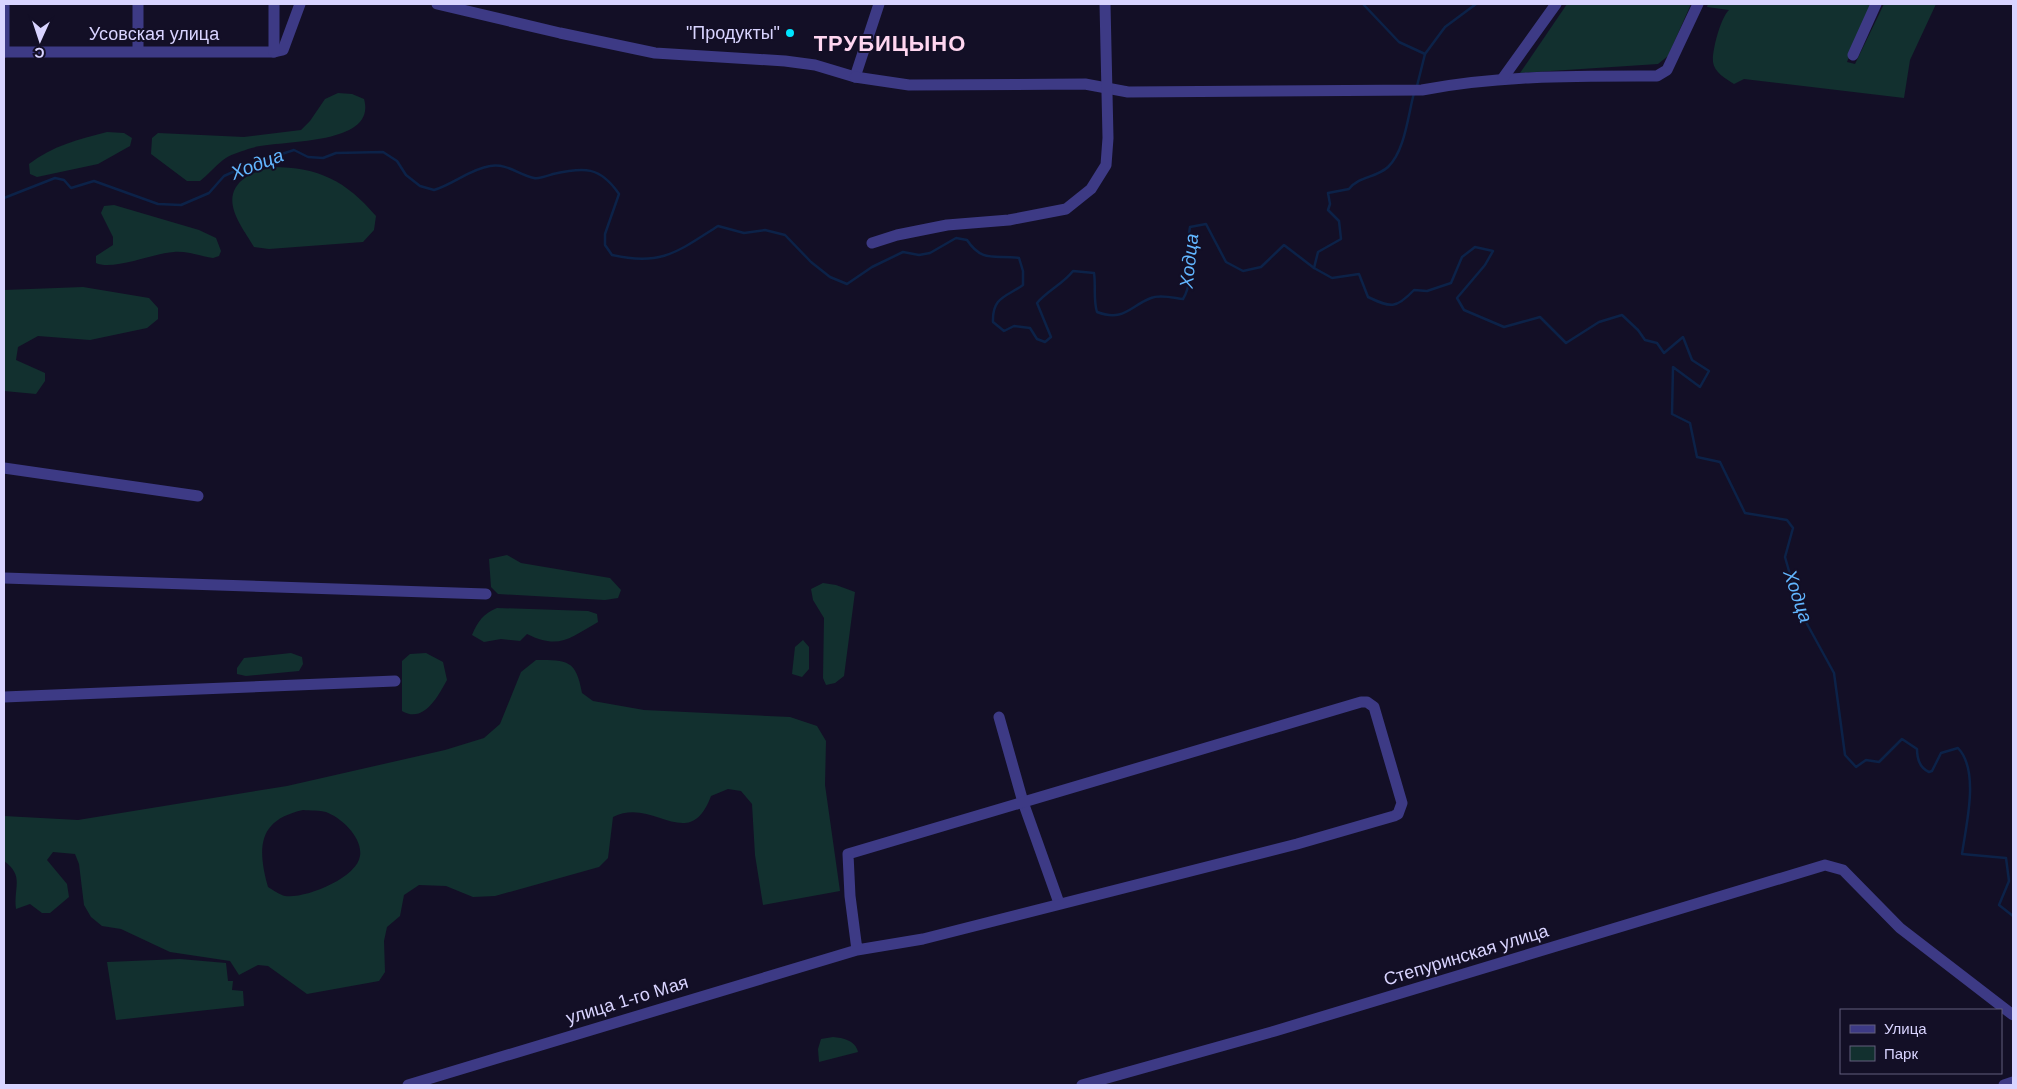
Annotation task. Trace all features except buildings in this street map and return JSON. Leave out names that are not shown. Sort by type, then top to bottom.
[{"type":"street","points":[[4,4],[4,52]]},
{"type":"street","points":[[138,4],[138,50]]},
{"type":"street","points":[[274,4],[274,52],[283,50],[300,4]]},
{"type":"street","points":[[437,4],[655,53],[785,61],[815,65],[855,77],[909,85],[1085,84],[1128,92],[1422,90],[1503,78],[1657,76],[1667,70],[1698,4]]},
{"type":"street","points":[[855,77],[879,4]]},
{"type":"street","points":[[872,243],[897,235],[948,225],[1009,220],[1066,209],[1091,189],[1106,165],[1108,138],[1105,4]]},
{"type":"street","points":[[1503,78],[1556,4]]},
{"type":"street","points":[[1853,55],[1876,4]]},
{"type":"street","name":"Усовская улица","points":[[4,52],[138,50],[274,52]]},
{"type":"street","points":[[4,468],[198,496]]},
{"type":"street","points":[[4,578],[486,594]]},
{"type":"street","points":[[4,697],[395,681]]},
{"type":"street","name":"улица 1-го Мая","points":[[408,1085],[856,950],[923,939],[1298,844],[1398,814],[1402,803],[1374,707],[1367,702],[1361,702],[1023,802]]},
{"type":"street","points":[[999,717],[1023,802],[1059,903]]},
{"type":"street","points":[[856,950],[848,854],[1023,802]]},
{"type":"street","name":"Степуринская улица","points":[[1082,1085],[1275,1031],[1825,865],[1843,870],[1900,928],[2013,1015]]},
{"type":"street","points":[[2004,1085],[2013,1082]]},
{"type":"green space","points":[[1567,4],[1691,4],[1668,56],[1658,64],[1520,73]]},
{"type":"green space","points":[[1708,4],[1871,4],[1847,62],[1855,64],[1884,4],[1936,4],[1910,60],[1904,98],[1744,79],[1734,84],[1718,72],[1713,62],[1718,34],[1723,19],[1729,10],[1707,7]]},
{"type":"green space","points":[[338,93],[352,94],[364,99],[364,115],[356,126],[341,134],[321,139],[248,149],[225,158],[200,181],[187,181],[151,154],[152,138],[158,133],[244,137],[301,130],[310,121],[325,99]]},
{"type":"green space","points":[[107,132],[124,133],[132,138],[130,146],[98,164],[37,177],[30,174],[29,164],[47,152],[76,140]]},
{"type":"green space","points":[[272,167],[318,173],[342,185],[376,216],[374,230],[363,242],[269,249],[254,247],[234,211],[233,193],[237,185],[246,177]]},
{"type":"green space","points":[[114,205],[199,230],[216,238],[221,251],[219,256],[213,258],[174,252],[113,265],[96,263],[96,256],[113,245],[113,237],[101,213],[104,206]]},
{"type":"green space","points":[[83,287],[149,298],[158,308],[158,319],[147,328],[90,340],[38,336],[18,347],[16,360],[45,373],[45,381],[36,394],[4,391],[4,290]]},
{"type":"green space","points":[[507,555],[521,563],[610,578],[621,590],[618,598],[605,600],[498,594],[491,587],[489,559]]},
{"type":"green space","points":[[823,583],[836,585],[855,592],[844,676],[835,683],[826,685],[823,678],[824,618],[813,600],[811,589]]},
{"type":"green space","points":[[497,608],[588,611],[597,614],[598,622],[572,637],[556,641],[538,639],[527,634],[520,641],[501,639],[484,642],[472,635],[481,618]]},
{"type":"green space","points":[[803,640],[809,647],[809,669],[802,677],[792,674],[795,647]]},
{"type":"green space","points":[[291,653],[302,657],[303,664],[299,671],[246,676],[237,674],[237,668],[244,658]]},
{"type":"green space","points":[[426,653],[443,662],[447,680],[435,700],[424,711],[410,714],[402,711],[402,661],[410,654]]},
{"type":"green space","points":[[536,660],[563,662],[573,668],[580,682],[582,693],[593,701],[644,710],[790,717],[817,726],[826,741],[825,785],[840,891],[763,905],[755,855],[752,804],[741,791],[728,789],[711,796],[702,813],[692,821],[681,823],[643,813],[628,812],[613,817],[608,858],[599,867],[495,896],[473,897],[446,886],[419,885],[404,895],[400,916],[387,927],[384,941],[385,972],[379,981],[307,994],[268,966],[258,965],[239,975],[230,961],[170,952],[121,929],[102,926],[91,917],[84,905],[79,864],[75,854],[53,852],[47,860],[67,884],[69,897],[50,913],[42,913],[30,904],[16,909],[16,877],[4,861],[4,816],[78,820],[287,786],[445,750],[484,738],[500,724],[521,672]],"holes":[[[303,810],[326,812],[345,824],[358,842],[360,856],[357,864],[350,872],[329,885],[305,894],[285,896],[268,887],[262,860],[264,837],[269,828],[277,821]]]},
{"type":"green space","points":[[180,959],[226,963],[228,981],[233,981],[232,990],[243,991],[244,1006],[116,1020],[107,962]]},
{"type":"green space","points":[[833,1037],[851,1042],[858,1052],[819,1062],[818,1049],[821,1039]]},
{"type":"waterway","points":[[1363,4],[1399,42],[1425,54]]},
{"type":"waterway","points":[[1417,86],[1425,54],[1445,27],[1476,4]]},
{"type":"waterway","points":[[1314,268],[1318,252],[1341,239],[1339,221],[1328,210],[1330,204],[1328,193],[1349,189],[1358,182],[1388,167],[1394,160],[1402,142],[1414,93]]},
{"type":"waterway","name":"Ходца","points":[[4,198],[55,178],[64,180],[71,188],[94,181],[158,204],[181,205],[209,193],[224,176],[251,164],[294,150],[308,157],[323,158],[336,153],[383,152],[397,161],[406,175],[420,186],[434,190],[476,170],[490,166],[502,166],[528,177],[536,178],[574,170],[590,171],[605,178],[619,194],[605,234],[605,245],[612,255],[629,258],[657,258],[680,250],[718,226],[744,233],[765,230],[785,235],[811,262],[830,277],[847,284],[872,267],[903,252],[919,255],[930,253],[956,238],[967,240],[984,255],[1019,258],[1023,271],[1023,285],[998,302],[993,314],[993,322],[1004,331],[1014,326],[1030,328],[1037,339],[1045,342],[1051,337],[1037,303],[1073,271],[1094,273],[1097,312],[1106,315],[1126,312],[1144,301],[1155,297],[1163,296],[1183,299],[1187,291],[1190,273],[1190,227],[1206,224],[1226,262],[1243,271],[1261,267],[1284,245],[1314,268],[1332,278],[1359,274],[1368,297],[1388,305],[1402,301],[1414,290],[1427,291],[1451,283],[1462,257],[1475,247],[1493,251],[1485,265],[1457,298],[1464,310],[1504,327],[1540,317],[1566,343],[1599,322],[1622,315],[1638,330],[1645,340],[1657,343],[1664,353],[1683,337],[1692,360],[1709,371],[1700,387],[1673,367],[1672,414],[1690,423],[1697,457],[1720,462],[1745,513],[1787,520],[1793,528],[1785,557],[1801,613],[1834,673],[1845,755],[1856,767],[1866,760],[1879,762],[1902,739],[1917,749],[1923,768],[1929,772],[1932,771],[1941,753],[1958,748],[1965,758],[1970,784],[1970,799],[1962,854],[2006,858],[2009,881],[1999,905],[2013,916]]},
{"type":"place","name":"\"Продукты\"","points":[[790,33]]},
{"type":"district","name":"ТРУБИЦЫНО","points":[[890,43]]}]
